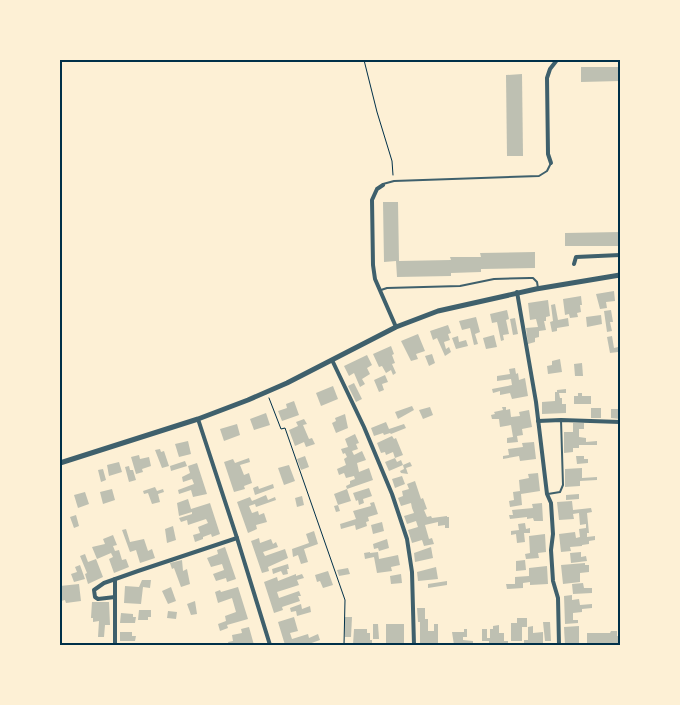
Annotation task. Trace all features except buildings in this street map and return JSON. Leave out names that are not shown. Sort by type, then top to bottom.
[{"type":"street","points":[[551,163],[548,154],[547,78],[550,69],[557,60]]},
{"type":"street","points":[[383,185],[374,193],[371,207],[373,266],[375,279],[396,327]]},
{"type":"street","points":[[574,264],[576,257],[620,255]]},
{"type":"street","points":[[60,463],[198,419],[267,392],[396,327],[445,309],[517,292],[620,275]]},
{"type":"street","points":[[517,292],[536,402],[547,494],[551,503],[553,534],[551,550],[553,581],[558,598],[559,645]]},
{"type":"street","points":[[332,360],[392,494],[406,540],[412,572],[414,645]]},
{"type":"street","points":[[198,419],[270,645]]},
{"type":"street","points":[[538,421],[620,422]]},
{"type":"street","points":[[115,597],[98,599],[93,594],[98,586],[115,579],[237,538]]},
{"type":"street","points":[[115,579],[115,645]]},
{"type":"lane","points":[[383,185],[394,181],[539,176],[544,174],[551,163]]},
{"type":"lane","points":[[380,290],[387,288],[460,286],[494,279],[530,278],[537,282],[538,288]]},
{"type":"lane","points":[[547,494],[560,492],[563,485],[561,420]]},
{"type":"path","points":[[364,60],[392,161],[394,181]]},
{"type":"path","points":[[267,392],[282,429],[285,428],[345,600],[344,645]]}]
